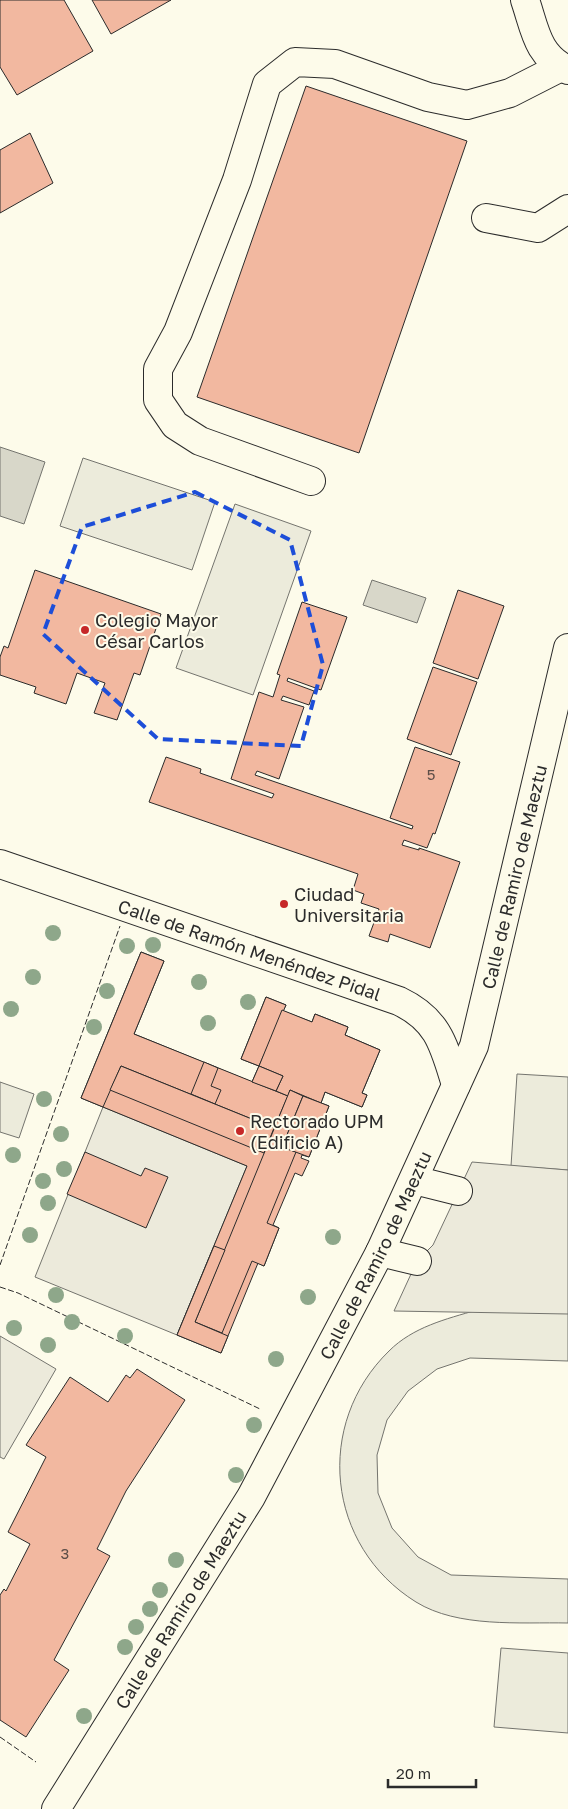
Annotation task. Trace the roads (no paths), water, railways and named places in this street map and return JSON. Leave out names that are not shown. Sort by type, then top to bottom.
[{"type":"street","points":[[311,481],[200,441],[174,425],[158,400],[158,369],[178,332],[237,180],[267,84],[295,62],[335,64],[428,97],[467,105],[510,93],[565,69],[540,47],[525,0]]},
{"type":"street","points":[[486,218],[538,228],[568,209]]},
{"type":"street","name":"Calle de Ramiro de Maeztu","points":[[56,1809],[251,1497],[380,1252],[474,1046],[568,648]]},
{"type":"street","name":"Calle de Ramón Menéndez Pidal","points":[[0,864],[399,1001],[416,1010],[436,1030],[456,1085]]},
{"type":"street","points":[[414,1180],[458,1191]]},
{"type":"street","points":[[380,1252],[417,1261]]},
{"type":"place","name":"Colegio Mayor César Carlos","points":[[85,630]]},
{"type":"place","name":"Ciudad Universitaria","points":[[284,904]]},
{"type":"place","name":"Rectorado UPM (Edificio A)","points":[[240,1131]]}]
